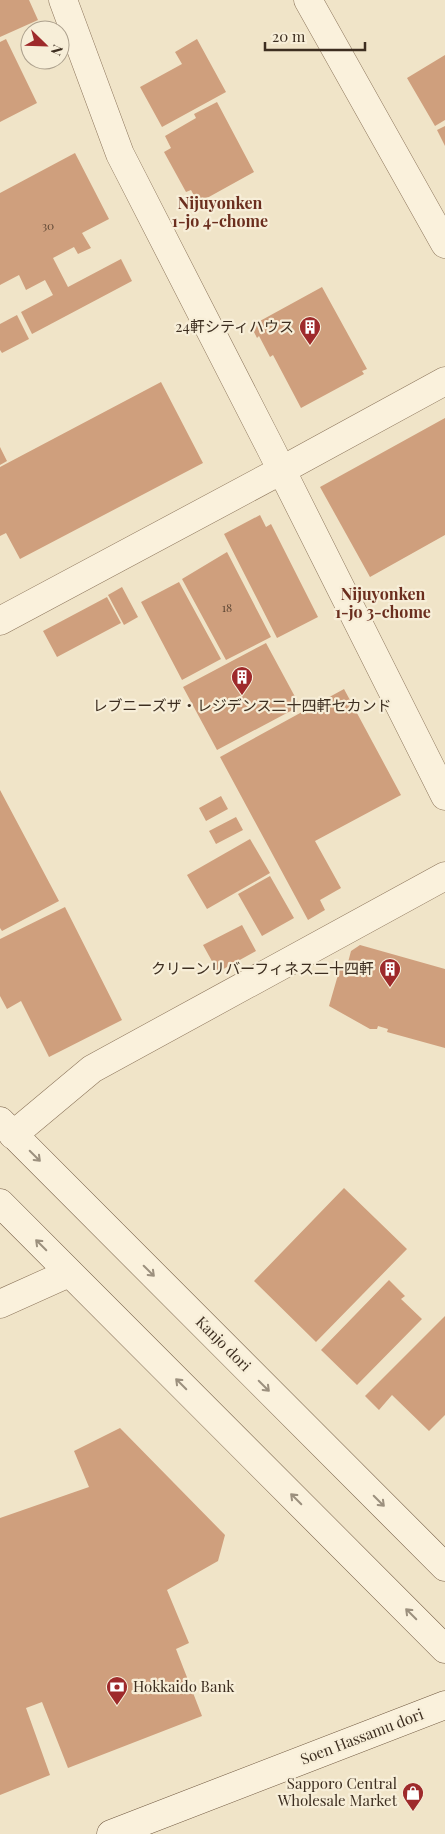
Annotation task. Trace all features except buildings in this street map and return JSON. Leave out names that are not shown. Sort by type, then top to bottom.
[{"type":"street","points":[[63,0],[120,154],[282,470],[445,796]]},
{"type":"street","points":[[308,0],[445,244]]},
{"type":"street","points":[[0,621],[445,381]]},
{"type":"street","points":[[7,1128],[92,1069],[445,876]]},
{"type":"street","name":"Kanjo dori","points":[[7,1128],[445,1567]]},
{"type":"street","points":[[0,1203],[445,1649]]},
{"type":"street","points":[[0,1304],[69,1273]]},
{"type":"street","name":"Soen Hassamu dori","points":[[114,1834],[445,1706]]},
{"type":"place","name":"24軒シティハウス","points":[[310,346]]},
{"type":"place","name":"レブニーズザ・レジデンス二十四軒セカンド","points":[[242,696]]},
{"type":"place","name":"クリーンリバーフィネス二十四軒","points":[[390,988]]},
{"type":"place","name":"Hokkaido Bank","points":[[117,1706]]},
{"type":"place","name":"Sapporo Central Wholesale Market","points":[[413,1812]]},
{"type":"district","name":"Nijuyonken 1-jo 4-chome","points":[[220,212]]},
{"type":"district","name":"Nijuyonken 1-jo 3-chome","points":[[383,603]]}]
